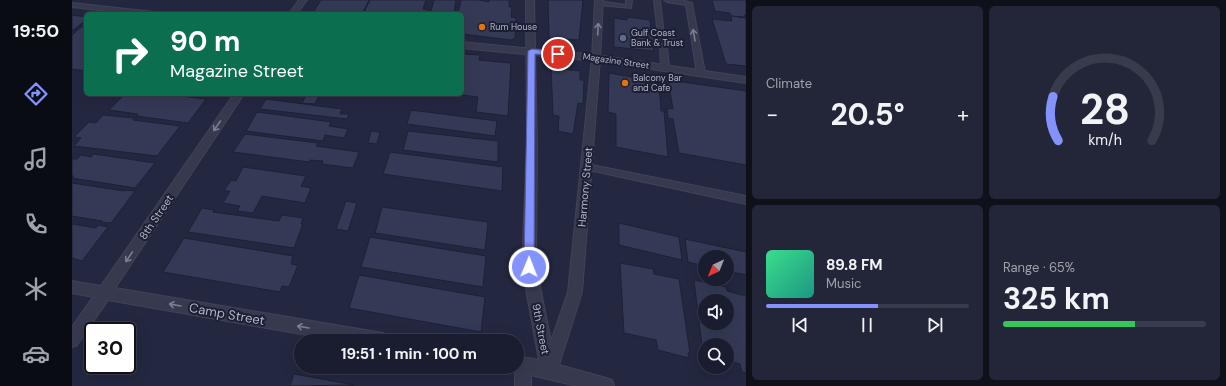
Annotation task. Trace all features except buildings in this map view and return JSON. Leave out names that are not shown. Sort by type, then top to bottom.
[{"type":"street","points":[[294,12],[303,0]]},
{"type":"street","name":"9th Street","points":[[530,0],[532,51],[529,267],[550,370]]},
{"type":"street","name":"Harmony Street","points":[[550,370],[575,292],[587,167],[599,2]]},
{"type":"street","points":[[72,5],[136,12]]},
{"type":"street","name":"Magazine Street","points":[[464,45],[596,58],[746,80]]},
{"type":"street","name":"8th Street","points":[[72,340],[238,96]]},
{"type":"street","name":"Camp Street","points":[[72,287],[342,334]]},
{"type":"street","points":[[524,366],[550,370],[585,383],[606,386]]},
{"type":"street","points":[[521,374],[523,386]]},
{"type":"lane","points":[[599,2],[629,7],[629,0]]},
{"type":"lane","points":[[657,0],[662,35]]},
{"type":"lane","points":[[667,0],[689,3],[701,73]]},
{"type":"lane","points":[[663,47],[665,68]]},
{"type":"lane","points":[[587,167],[746,200]]},
{"type":"place","name":"Rum House","points":[[482,27]]},
{"type":"place","name":"Gulf Coast Bank & Trust","points":[[623,38]]},
{"type":"place","name":"Balcony Bar and Cafe","points":[[625,83]]},
{"type":"route","points":[[529,267],[532,144],[532,51],[558,54]]}]
